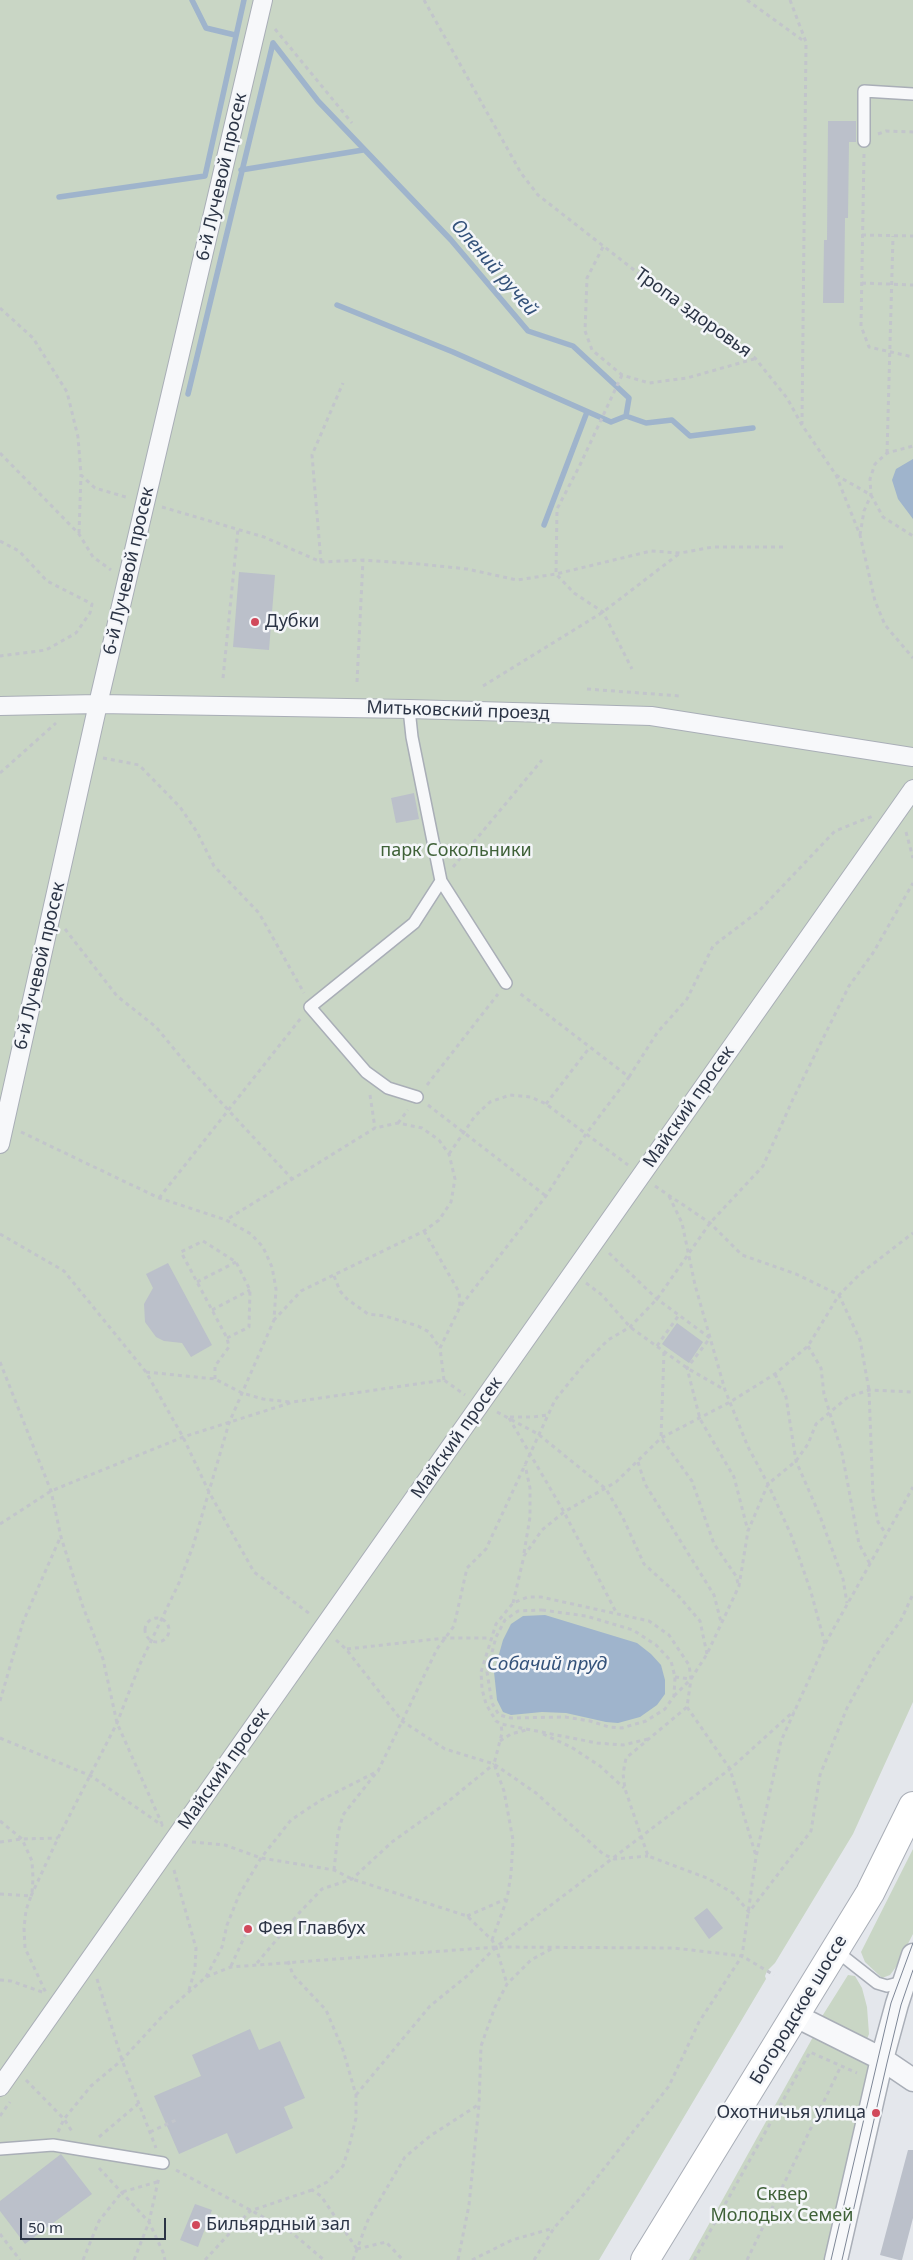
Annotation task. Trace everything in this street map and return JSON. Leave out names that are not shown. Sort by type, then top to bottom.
[{"type":"main road","name":"Богородское шоссе","points":[[645,2260],[870,1894],[913,1806]]},
{"type":"street","name":"6-й Лучевой просек","points":[[0,1144],[98,704],[263,0]]},
{"type":"street","name":"Митьковский проезд","points":[[0,706],[98,704],[408,709],[651,716],[913,756]]},
{"type":"street","name":"Майский просек","points":[[0,2087],[14,2067],[53,1998],[86,1965],[162,1856],[170,1832],[323,1628],[913,789]]},
{"type":"street","points":[[836,2260],[882,2059],[908,1980],[913,1955]]},
{"type":"street","points":[[796,2016],[882,2059],[913,2080]]},
{"type":"lane","points":[[864,141],[864,91],[913,94]]},
{"type":"lane","points":[[408,709],[441,881],[506,983]]},
{"type":"lane","points":[[418,1097],[388,1088],[366,1072],[310,1007],[414,923],[441,881]]},
{"type":"lane","points":[[835,1950],[877,1983],[887,1986],[908,1980]]},
{"type":"lane","points":[[0,2148],[53,2145],[162,2163]]},
{"type":"path","name":"Тропа здоровья","points":[[424,0],[521,173],[538,195],[702,323],[755,358],[787,398],[802,425],[836,475],[860,535],[875,601],[885,625],[913,658]]},
{"type":"path","points":[[747,0],[806,42]]},
{"type":"path","points":[[790,0],[806,42],[802,425]]},
{"type":"path","points":[[257,26],[275,30],[352,123]]},
{"type":"path","points":[[913,132],[886,131],[864,141],[861,326],[869,347],[913,357]]},
{"type":"path","points":[[862,235],[913,236]]},
{"type":"path","points":[[887,453],[893,236]]},
{"type":"path","points":[[603,247],[587,278],[585,331],[592,350],[622,375],[649,383],[659,382],[687,378],[755,358]]},
{"type":"path","points":[[862,283],[913,285]]},
{"type":"path","points":[[0,308],[33,338],[67,392],[78,437],[81,475],[79,534]]},
{"type":"path","points":[[622,375],[557,509],[556,574],[574,593],[603,612],[632,669]]},
{"type":"path","points":[[320,562],[312,455],[343,383]]},
{"type":"path","points":[[913,446],[887,453],[875,464],[870,479],[871,495],[883,517],[913,536]]},
{"type":"path","points":[[0,454],[79,534],[93,557],[127,583]]},
{"type":"path","points":[[81,475],[95,488],[264,537],[320,562],[363,560],[467,569],[517,580],[556,574],[651,551],[680,553],[713,547],[786,547]]},
{"type":"path","points":[[836,475],[871,495]]},
{"type":"path","points":[[860,535],[864,511],[871,495]]},
{"type":"path","points":[[223,678],[238,530]]},
{"type":"path","points":[[0,541],[19,551],[47,581],[92,604],[90,613],[76,633],[46,650],[0,656]]},
{"type":"path","points":[[483,686],[603,612],[680,553]]},
{"type":"path","points":[[357,682],[363,560]]},
{"type":"path","points":[[587,689],[680,696]]},
{"type":"path","points":[[0,772],[56,723]]},
{"type":"path","points":[[103,758],[140,765],[180,807],[197,832],[214,866],[259,913],[302,988],[310,1007],[159,1198]]},
{"type":"path","points":[[441,881],[542,760]]},
{"type":"path","points":[[440,1348],[460,1307],[546,1196],[586,1134],[630,1077],[657,1033],[686,999],[713,946],[760,911],[835,831],[871,816],[892,819],[905,831],[913,858]]},
{"type":"path","points":[[334,1870],[338,1833],[343,1815],[378,1771],[437,1649],[454,1626],[467,1568],[486,1549],[555,1400],[585,1363],[608,1340],[630,1327],[656,1299],[688,1251],[710,1223],[763,1166],[848,986],[872,953],[913,884]]},
{"type":"path","points":[[50,919],[65,928],[117,996],[156,1026],[193,1072],[293,1180]]},
{"type":"path","points":[[398,1123],[506,983],[630,1077]]},
{"type":"path","points":[[546,1104],[590,1047]]},
{"type":"path","points":[[366,1072],[375,1128]]},
{"type":"path","points":[[449,1154],[475,1116],[490,1102],[510,1095],[531,1097],[546,1104],[628,1165]]},
{"type":"path","points":[[418,1097],[546,1196]]},
{"type":"path","points":[[226,1220],[375,1128],[398,1123],[422,1128],[439,1140],[449,1154],[455,1178],[451,1202],[439,1220],[424,1231],[301,1292],[274,1320]]},
{"type":"path","points":[[4,1125],[159,1198],[226,1220],[251,1234],[263,1247],[272,1267],[276,1289],[274,1320],[229,1423],[193,1546],[117,1723],[58,1838],[26,1910],[24,1928],[25,1948],[53,1998]]},
{"type":"path","points":[[654,1185],[710,1223],[742,1255],[796,1274],[839,1295],[860,1340],[869,1390],[873,1496],[878,1522],[886,1534]]},
{"type":"path","points":[[669,1195],[682,1223],[710,1338],[725,1390],[748,1447],[768,1484],[795,1546],[811,1592],[825,1644]]},
{"type":"path","points":[[424,1231],[459,1292],[460,1307]]},
{"type":"path","points":[[0,1234],[64,1271],[146,1372],[183,1437],[209,1492],[254,1572],[311,1615],[346,1649],[402,1721],[445,1749],[494,1764],[536,1794],[603,1854],[614,1859],[648,1856],[707,1878],[733,1893],[749,1912]]},
{"type":"path","points":[[524,1556],[542,1530],[564,1512],[606,1489],[638,1462],[661,1438],[700,1419],[775,1374],[808,1346],[839,1295],[860,1274],[913,1234]]},
{"type":"path","points":[[215,1380],[215,1366],[229,1347],[228,1338],[181,1252],[203,1240],[236,1262],[250,1290],[249,1327],[228,1338]]},
{"type":"path","points":[[594,1242],[656,1299],[710,1338]]},
{"type":"path","points":[[197,1282],[236,1262]]},
{"type":"path","points":[[334,1276],[346,1299],[368,1314],[385,1316],[418,1326],[429,1332],[440,1348],[444,1380]]},
{"type":"path","points":[[585,1283],[602,1295],[630,1327],[687,1368],[725,1390]]},
{"type":"path","points":[[212,1310],[250,1290]]},
{"type":"path","points":[[657,1346],[679,1315]]},
{"type":"path","points":[[687,1368],[710,1338]]},
{"type":"path","points":[[808,1346],[821,1368],[824,1394],[842,1453],[859,1544],[870,1564]]},
{"type":"path","points":[[664,1352],[661,1438],[692,1481],[714,1544],[736,1576],[739,1586]]},
{"type":"path","points":[[0,1362],[51,1490],[61,1537],[82,1604],[103,1659],[117,1723],[170,1832]]},
{"type":"path","points":[[687,1368],[700,1419],[734,1477],[748,1531]]},
{"type":"path","points":[[146,1372],[215,1380],[242,1393],[264,1399],[293,1402]]},
{"type":"path","points":[[775,1374],[786,1397],[796,1461],[844,1578],[847,1602]]},
{"type":"path","points":[[0,1524],[51,1490],[183,1437],[293,1402],[444,1380],[481,1404]]},
{"type":"path","points":[[674,1696],[675,1677],[671,1661],[656,1645],[633,1630],[586,1616],[542,1610],[518,1611],[505,1620],[496,1637],[487,1672],[492,1702],[499,1715],[511,1718],[565,1717],[622,1728],[646,1721],[665,1709],[690,1679],[707,1654],[739,1586],[748,1531],[768,1484],[796,1461],[808,1444],[816,1424],[848,1397],[869,1390],[913,1392]]},
{"type":"path","points":[[509,1417],[533,1418],[548,1415]]},
{"type":"path","points":[[509,1417],[538,1434],[606,1489],[623,1518],[644,1564],[676,1593],[700,1621],[707,1654]]},
{"type":"path","points":[[509,1417],[564,1512],[616,1612]]},
{"type":"path","points":[[638,1462],[645,1484],[714,1595],[722,1622]]},
{"type":"path","points":[[525,1465],[530,1488],[530,1517],[524,1556],[513,1603],[496,1624],[490,1638],[482,1672],[482,1689],[486,1704],[496,1721],[526,1730],[597,1744],[623,1745],[648,1739]]},
{"type":"path","points":[[534,2260],[554,2228],[584,2194],[669,2086],[699,2022],[742,1956],[756,1857],[781,1741],[825,1644],[913,1487]]},
{"type":"path","points":[[0,1701],[23,1622],[61,1537]]},
{"type":"path","points":[[749,1912],[811,1831],[820,1775],[847,1708],[875,1657],[901,1620],[913,1594]]},
{"type":"path","points":[[513,1603],[528,1597],[542,1597],[585,1608],[616,1612],[649,1621],[669,1635],[688,1664],[690,1679],[687,1707],[730,1769],[756,1857]]},
{"type":"path","points":[[156,1618],[162,1619],[167,1623],[168,1635],[164,1640],[152,1641],[147,1637],[146,1625],[156,1618]]},
{"type":"path","points":[[346,1649],[445,1638],[490,1638]]},
{"type":"path","points":[[482,1672],[487,1672]]},
{"type":"path","points":[[675,1677],[690,1679]]},
{"type":"path","points":[[648,1856],[625,1789],[622,1774],[626,1758],[687,1707]]},
{"type":"path","points":[[356,2095],[430,2006],[467,1976],[496,1947],[730,1769],[795,1710]]},
{"type":"path","points":[[492,1940],[507,1899],[513,1840],[504,1790],[494,1764],[502,1733],[501,1724]]},
{"type":"path","points":[[500,1740],[511,1734],[526,1730]]},
{"type":"path","points":[[537,1732],[579,1751],[600,1766],[625,1789]]},
{"type":"path","points":[[0,1738],[91,1776],[170,1832],[192,1842],[225,1845],[262,1858],[334,1870],[352,1879],[467,1916],[492,1940],[496,1947],[506,1984]]},
{"type":"path","points":[[256,1963],[322,1889],[352,1879],[392,1842],[445,1804],[494,1764]]},
{"type":"path","points":[[206,1977],[222,1947],[227,1925],[239,1895],[262,1858],[291,1820],[321,1800],[378,1771]]},
{"type":"path","points":[[0,1820],[22,1839],[32,1861],[31,1896]]},
{"type":"path","points":[[0,1842],[58,1838]]},
{"type":"path","points":[[162,1856],[174,1869],[196,1948],[195,1969],[189,1991]]},
{"type":"path","points":[[0,1894],[31,1896]]},
{"type":"path","points":[[467,1916],[507,1899]]},
{"type":"path","points":[[231,1966],[248,1929]]},
{"type":"path","points":[[53,2145],[64,2119],[91,2086],[122,2060],[189,1991],[206,1977],[231,1966],[496,1947],[674,1948],[742,1956],[774,1975]]},
{"type":"path","points":[[458,2260],[468,2204],[479,2104],[482,2046],[495,2007],[506,1984],[530,1960],[554,1947]]},
{"type":"path","points":[[205,2260],[250,2211],[312,2190],[327,2182],[343,2166],[350,2147],[356,2118],[356,2095],[343,2050],[326,2010],[294,1975],[288,1961]]},
{"type":"path","points":[[86,1965],[97,1978],[122,2060],[162,2163],[149,2222],[134,2260]]},
{"type":"path","points":[[0,1980],[11,1981],[53,1998]]},
{"type":"path","points":[[694,2260],[810,2052],[857,2073]]},
{"type":"path","points":[[747,2260],[841,2066]]},
{"type":"path","points":[[14,2067],[64,2119],[97,2166],[149,2222],[165,2260]]},
{"type":"path","points":[[85,2149],[138,2104]]},
{"type":"path","points":[[353,2260],[368,2220],[405,2157],[430,2136],[479,2104]]},
{"type":"path","points":[[150,2132],[176,2120]]},
{"type":"path","points":[[162,2163],[291,2232],[324,2260]]},
{"type":"path","points":[[83,2260],[99,2221],[122,2192],[157,2182]]},
{"type":"path","points":[[312,2190],[321,2196],[357,2249]]},
{"type":"path","points":[[472,2260],[512,2240],[554,2228]]},
{"type":"path","points":[[0,2234],[20,2260]]},
{"type":"path","points":[[357,2249],[386,2242],[403,2260]]},
{"type":"green space","name":"парк Сокольники","points":[[0,0],[913,0],[913,1702],[853,1834],[775,1963],[767,1971],[766,1979],[599,2260],[0,2260]]},
{"type":"green space","points":[[913,1849],[913,1934],[896,1967],[890,1975],[882,1978],[865,1962],[861,1952]]},
{"type":"green space","points":[[848,1975],[855,1976],[862,1988],[867,2007],[869,2034],[867,2039],[862,2039],[821,2018]]},
{"type":"green space","name":"Сквер Молодых Семей","points":[[813,2037],[869,2066],[826,2260],[689,2260]]},
{"type":"water","points":[[913,459],[913,519],[898,499],[892,480],[896,469]]},
{"type":"water","name":"Собачий пруд","points":[[545,1615],[637,1643],[651,1654],[661,1665],[665,1680],[665,1694],[657,1705],[640,1717],[618,1723],[566,1713],[542,1712],[511,1715],[503,1712],[497,1700],[494,1672],[503,1640],[511,1624],[523,1616]]},
{"type":"building","points":[[828,121],[856,121],[856,142],[849,142],[848,218],[845,218],[844,303],[823,303],[824,240],[827,240]]},
{"type":"building","points":[[239,572],[275,575],[269,650],[233,647]]},
{"type":"building","points":[[414,793],[419,819],[396,823],[391,798]]},
{"type":"building","points":[[168,1263],[212,1345],[191,1357],[182,1343],[164,1341],[156,1337],[145,1322],[144,1304],[153,1288],[146,1274]]},
{"type":"building","points":[[677,1323],[703,1342],[689,1363],[662,1344]]},
{"type":"building","points":[[707,1908],[723,1928],[709,1939],[694,1918]]},
{"type":"building","points":[[250,2029],[259,2050],[280,2041],[305,2098],[284,2107],[293,2128],[236,2154],[227,2133],[179,2154],[154,2096],[201,2076],[192,2055]]},
{"type":"building","points":[[908,2150],[913,2150],[913,2218],[902,2260],[899,2260],[880,2255]]},
{"type":"building","points":[[61,2154],[92,2194],[25,2244],[0,2211],[0,2201]]},
{"type":"building","name":"Бильярдный зал","points":[[195,2204],[212,2210],[198,2247],[180,2240]]},
{"type":"waterway","name":"Олений ручей","points":[[192,0],[206,28],[235,35]]},
{"type":"waterway","points":[[59,197],[205,176],[244,0]]},
{"type":"waterway","name":"Олений ручей","points":[[273,43],[318,101],[451,240],[528,331],[573,346],[629,398],[626,416],[646,423],[672,420],[690,436],[753,428]]},
{"type":"waterway","points":[[188,394],[273,43]]},
{"type":"waterway","points":[[241,170],[363,150]]},
{"type":"waterway","points":[[337,305],[453,352],[611,422],[626,416]]},
{"type":"waterway","points":[[544,525],[587,412]]},
{"type":"tram line","points":[[831,2260],[891,2003],[913,1943]]},
{"type":"tram line","points":[[842,2260],[901,2005],[913,1970]]},
{"type":"place","name":"Дубки","points":[[255,622]]},
{"type":"place","name":"Фея Главбух","points":[[248,1929]]},
{"type":"place","name":"Охотничья улица","points":[[876,2113]]},
{"type":"place","name":"Бильярдный зал","points":[[196,2225]]}]
